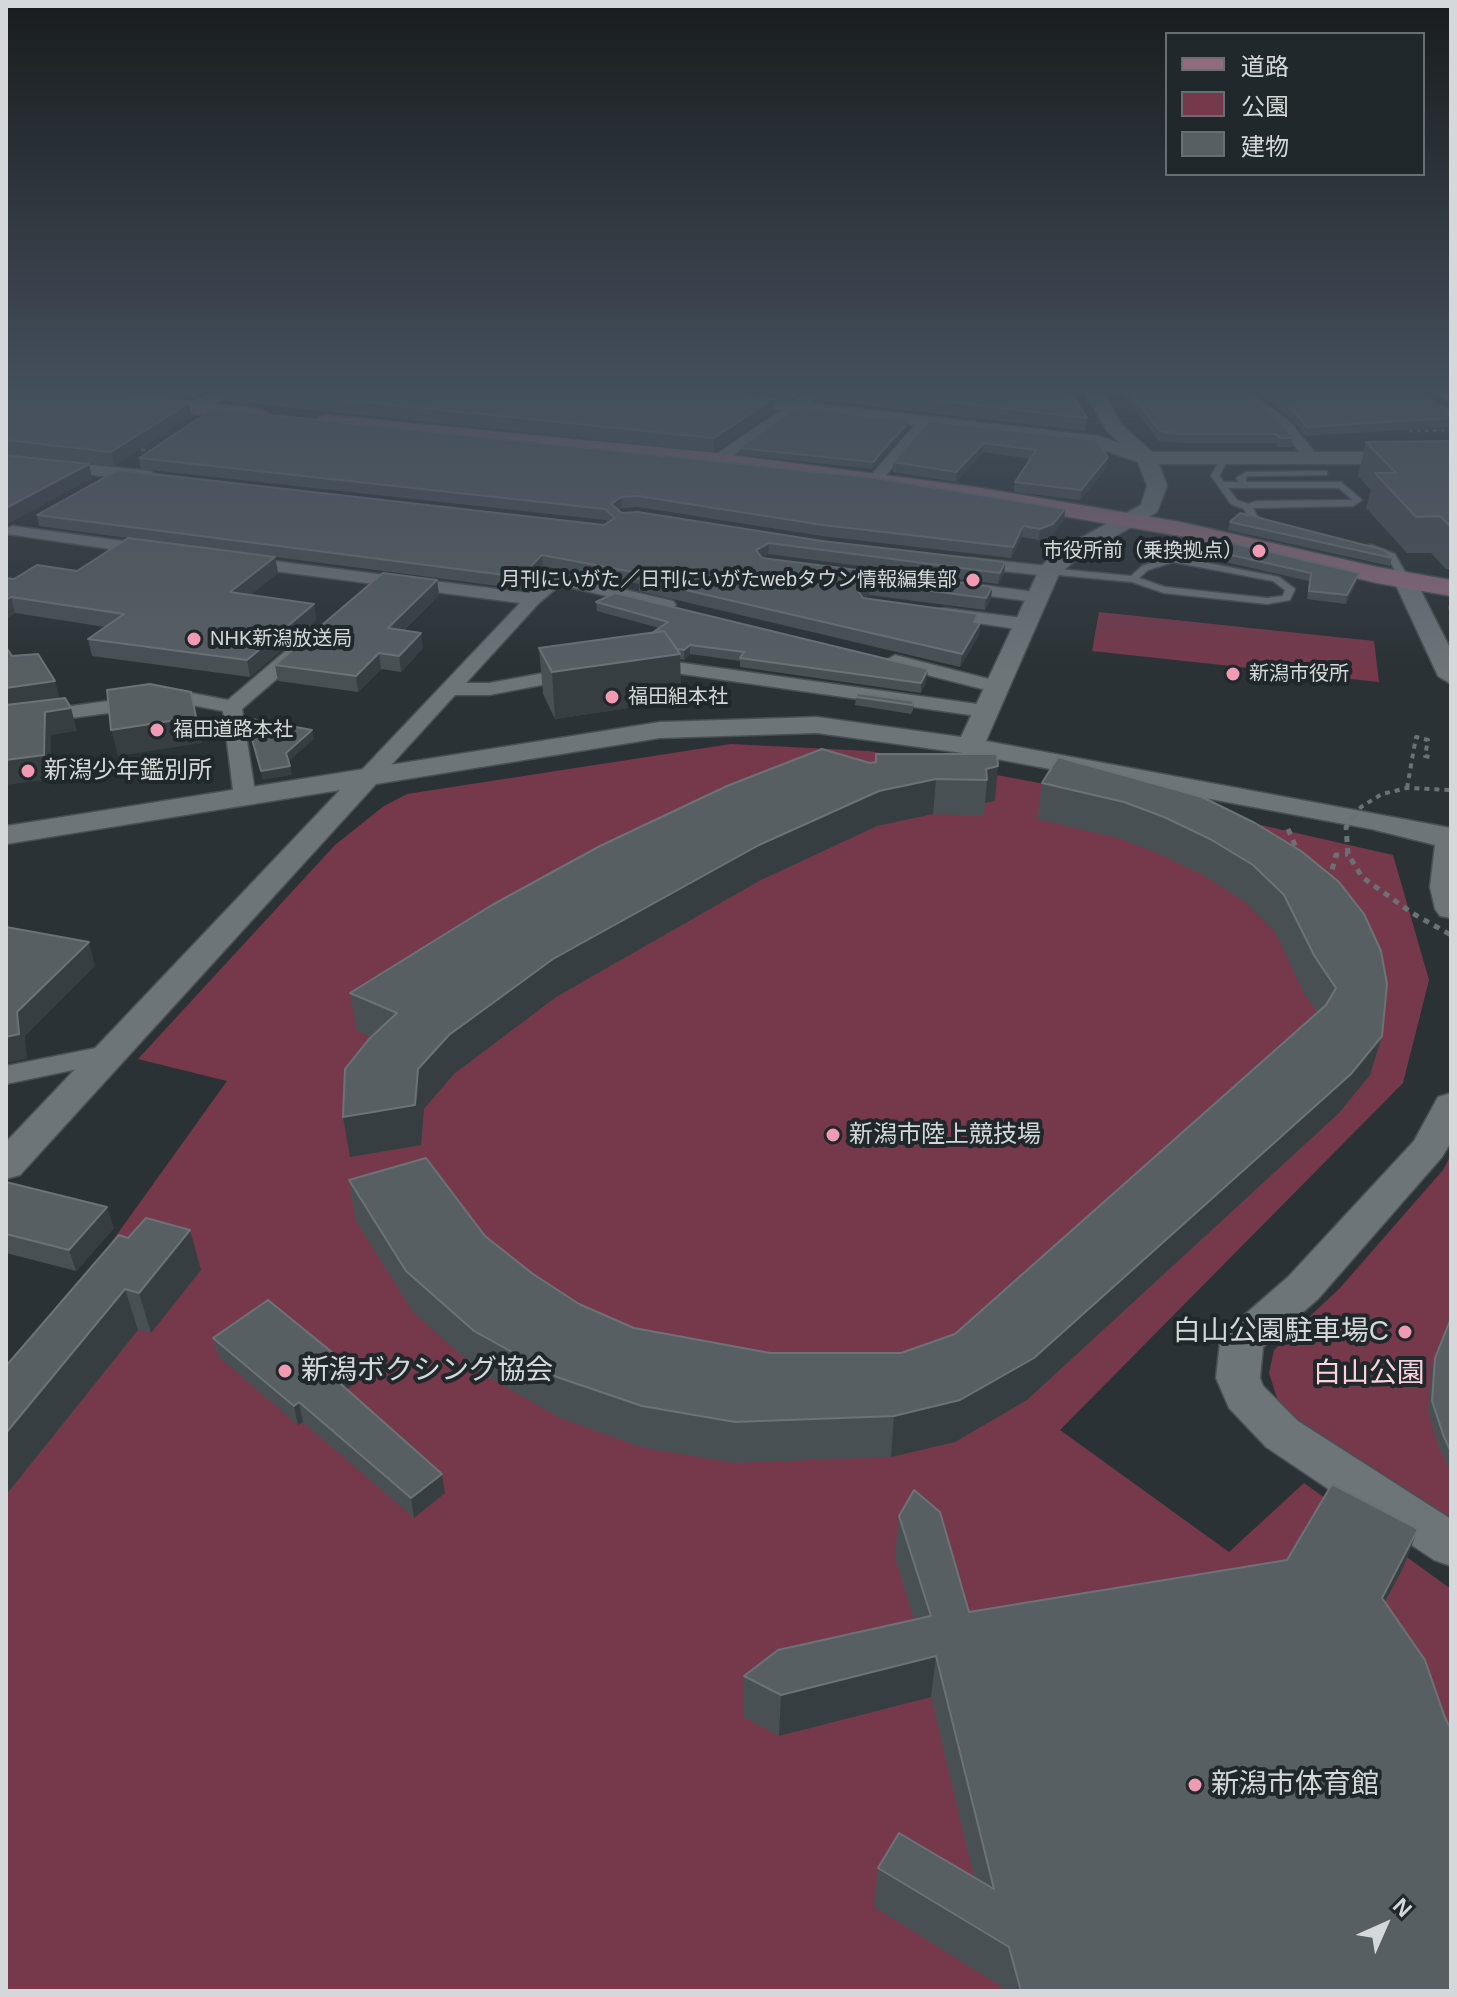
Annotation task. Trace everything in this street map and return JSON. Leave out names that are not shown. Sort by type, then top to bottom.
[{"type":"main road","points":[[920,486],[1133,520],[1405,581],[1451,588]]},
{"type":"street","points":[[970,746],[994,686],[1049,571],[1070,553],[1150,508],[1157,486]]},
{"type":"street","points":[[8,532],[39,517]]},
{"type":"street","points":[[8,532],[165,552]]},
{"type":"street","points":[[226,560],[533,599]]},
{"type":"street","points":[[956,562],[1049,571]]},
{"type":"street","points":[[6,1166],[533,599],[557,579],[693,612]]},
{"type":"street","points":[[356,600],[379,580]]},
{"type":"street","points":[[1405,581],[1451,676]]},
{"type":"street","points":[[941,585],[1035,597]]},
{"type":"street","points":[[931,612],[1023,624]]},
{"type":"street","points":[[232,707],[311,639]]},
{"type":"street","points":[[874,656],[994,686]]},
{"type":"street","points":[[622,665],[637,662],[984,711]]},
{"type":"street","points":[[451,689],[489,689],[592,670]]},
{"type":"street","points":[[6,721],[181,697],[232,707]]},
{"type":"street","points":[[232,707],[245,798]]},
{"type":"street","points":[[6,835],[365,780],[415,768],[660,730],[817,725],[970,746],[1372,820],[1451,839],[1446,887],[1451,909]]},
{"type":"street","points":[[6,1075],[106,1055]]},
{"type":"street","points":[[1451,1105],[1429,1148],[1303,1288],[1254,1328],[1242,1342],[1238,1378],[1245,1396],[1282,1434],[1451,1545]]},
{"type":"lane","points":[[1223,486],[1234,502],[1248,507],[1257,504],[1358,501],[1342,486]]},
{"type":"lane","points":[[1248,507],[1256,520],[1272,526]]},
{"type":"lane","points":[[1362,546],[1392,556],[1405,581]]},
{"type":"lane","points":[[1049,571],[1133,579],[1164,590],[1267,601],[1287,598],[1287,584],[1172,559],[1145,568],[1133,579]]},
{"type":"lane","points":[[1213,595],[1237,585],[1237,574],[1229,569]]},
{"type":"path","points":[[1407,788],[1416,737],[1428,740],[1425,756],[1434,758]]},
{"type":"path","points":[[1451,790],[1407,788],[1382,794],[1361,807],[1346,827],[1348,854],[1362,877],[1412,913],[1451,935]]},
{"type":"path","points":[[1288,829],[1304,863]]},
{"type":"path","points":[[1328,888],[1336,855],[1348,854]]},
{"type":"green space","points":[[1099,612],[1374,641],[1379,682],[1092,651]]},
{"type":"green space","points":[[731,744],[869,751],[1252,823],[1393,855],[1429,980],[1403,1083],[1060,1430],[1229,1552],[1304,1483],[1451,1589],[1451,1991],[6,1991],[6,1374],[98,1261],[227,1081],[138,1059],[335,845],[384,806],[407,794]]},
{"type":"green space","name":"白山公園","points":[[1451,1155],[1451,1520],[1292,1424],[1278,1401],[1269,1373],[1274,1350],[1340,1288],[1443,1170]]},
{"type":"building","points":[[6,486],[47,486],[6,508]]},
{"type":"building","points":[[89,486],[261,486],[604,525],[615,518],[605,509],[397,486],[925,486],[1065,509],[1053,524],[1040,529],[1023,526],[1013,547],[823,525],[638,496],[621,497],[611,504],[622,513],[638,512],[822,541],[1005,562],[1000,573],[769,543],[756,550],[762,558],[992,587],[986,598],[870,583],[858,591],[863,598],[978,614],[974,622],[980,623],[962,654],[638,579],[648,575],[542,555],[520,577],[37,515]]},
{"type":"building","points":[[1050,486],[1084,486],[1081,490]]},
{"type":"building","points":[[1387,486],[1451,486],[1451,527],[1440,516],[1416,517]]},
{"type":"building","points":[[1240,513],[1384,550],[1392,558],[1230,522]]},
{"type":"building","points":[[128,538],[275,557],[230,592],[314,604],[247,660],[88,639],[124,614],[11,597],[6,600],[6,578],[14,579],[37,565],[77,571]]},
{"type":"building","points":[[1211,538],[1359,573],[1347,595],[1309,591],[1311,573],[1200,548]]},
{"type":"building","points":[[383,573],[437,580],[388,628],[421,633],[399,656],[379,653],[356,676],[275,665]]},
{"type":"building","points":[[615,593],[928,669],[921,683],[740,658],[744,652],[690,645],[684,650],[677,649],[664,631],[652,633],[668,622],[596,602]]},
{"type":"building","points":[[664,631],[680,654],[552,672],[539,648]]},
{"type":"building","points":[[6,650],[12,656],[38,654],[55,681],[6,688]]},
{"type":"building","points":[[150,684],[191,692],[196,717],[111,730],[107,690]]},
{"type":"building","points":[[857,693],[914,701],[912,705],[856,697]]},
{"type":"building","points":[[65,698],[71,708],[45,712],[44,755],[6,760],[6,705]]},
{"type":"building","points":[[246,718],[312,730],[286,753],[290,766],[261,771]]},
{"type":"building","points":[[822,749],[870,763],[876,762],[876,754],[997,754],[998,766],[986,769],[987,780],[936,779],[879,791],[759,845],[553,959],[449,1035],[418,1069],[415,1105],[343,1117],[345,1069],[369,1039],[397,1013],[350,993],[492,905],[600,846],[727,786]]},
{"type":"building","points":[[1058,757],[1202,797],[1255,823],[1301,851],[1339,882],[1364,914],[1381,951],[1387,984],[1382,1036],[1351,1074],[1034,1358],[960,1400],[894,1416],[735,1422],[642,1406],[557,1377],[474,1331],[406,1271],[349,1180],[426,1158],[485,1236],[533,1274],[579,1304],[634,1328],[770,1353],[901,1353],[955,1334],[1326,1005],[1336,988],[1315,957],[1284,895],[1253,865],[1210,839],[1164,817],[1124,802],[1042,783]]},
{"type":"building","points":[[6,927],[89,942],[17,1012],[19,1034],[6,1037]]},
{"type":"building","points":[[6,1182],[107,1207],[69,1250],[6,1234]]},
{"type":"building","points":[[146,1218],[190,1230],[139,1293],[125,1289],[6,1433],[6,1366],[119,1235],[128,1238]]},
{"type":"building","points":[[268,1300],[349,1366],[333,1377],[442,1474],[411,1498],[299,1402],[294,1406],[213,1338]]},
{"type":"building","points":[[1451,1318],[1451,1452],[1432,1401],[1435,1358]]},
{"type":"building","name":"新潟市体育館","points":[[1332,1484],[1418,1529],[1382,1598],[1425,1660],[1451,1730],[1451,1991],[1021,1991],[1009,1947],[878,1868],[899,1833],[994,1889],[936,1656],[781,1695],[744,1676],[778,1650],[931,1616],[899,1516],[914,1490],[940,1512],[969,1612],[1287,1560]]},
{"type":"place","name":"市役所前（乗換拠点）","points":[[1259,551]]},
{"type":"place","name":"月刊にいがた／日刊にいがたwebタウン情報編集部","points":[[973,580]]},
{"type":"place","name":"NHK新潟放送局","points":[[194,639]]},
{"type":"place","name":"新潟市役所","points":[[1233,674]]},
{"type":"place","name":"福田組本社","points":[[612,697]]},
{"type":"place","name":"福田道路本社","points":[[157,730]]},
{"type":"place","name":"新潟少年鑑別所","points":[[28,771]]},
{"type":"place","name":"新潟市陸上競技場","points":[[833,1135]]},
{"type":"place","name":"白山公園駐車場C","points":[[1405,1332]]},
{"type":"place","name":"新潟ボクシング協会","points":[[285,1371]]},
{"type":"place","name":"新潟市体育館","points":[[1195,1785]]}]
